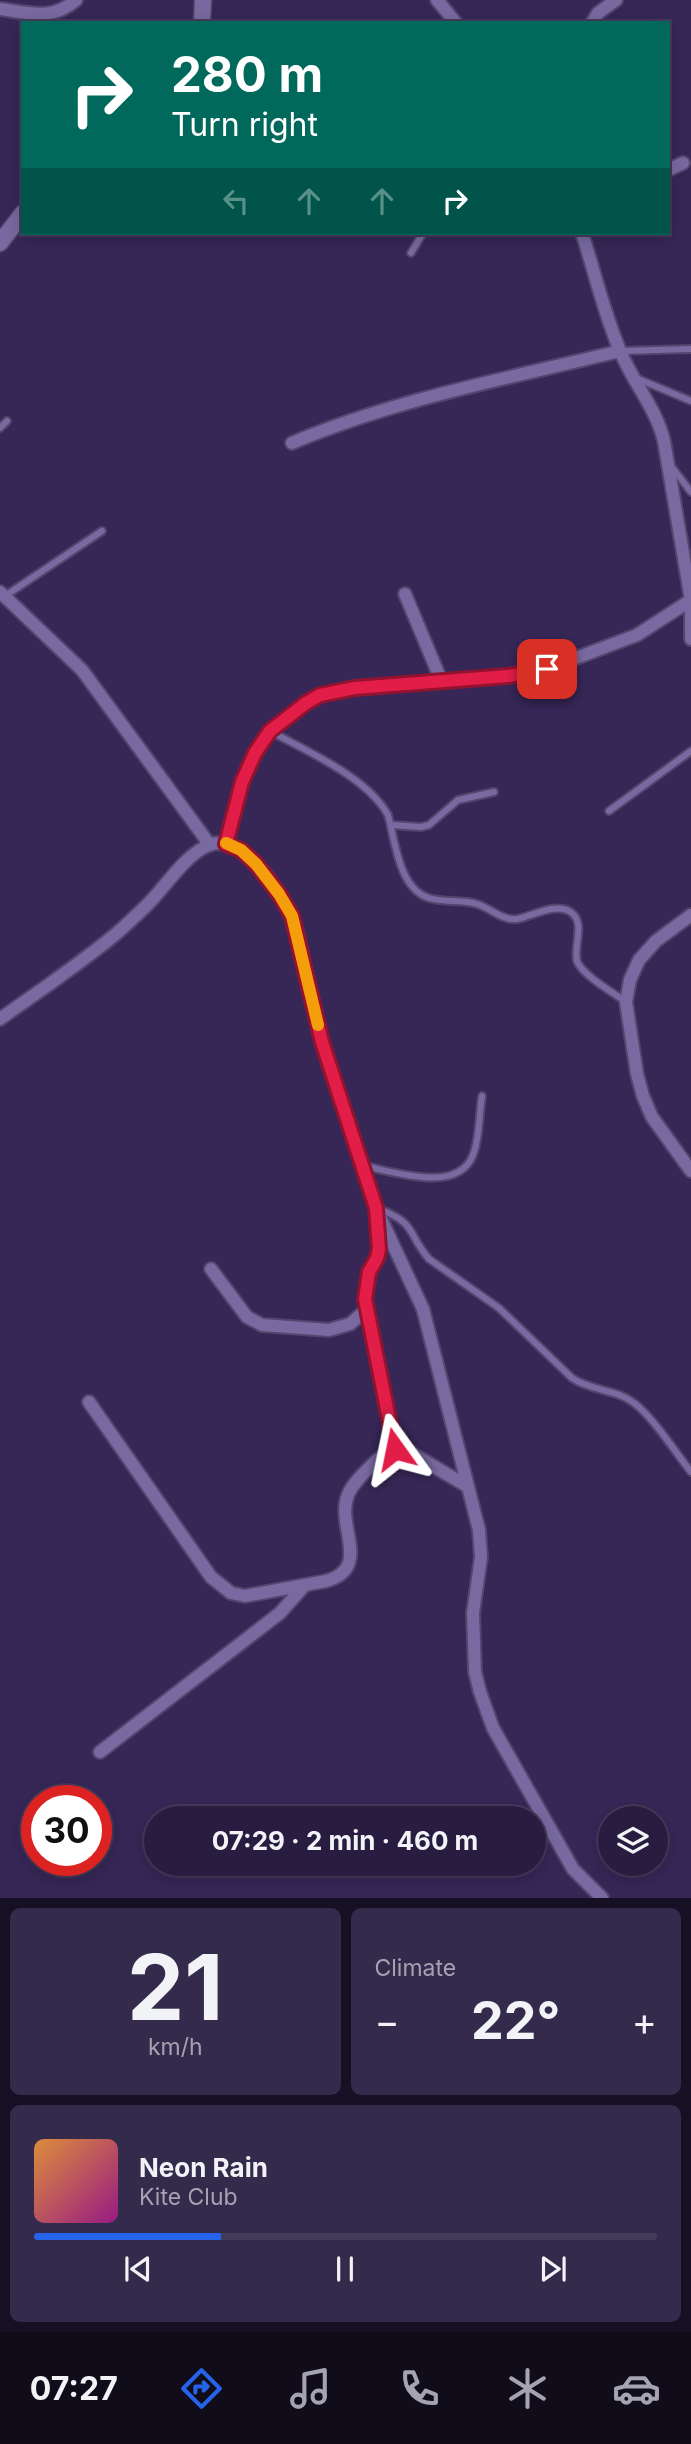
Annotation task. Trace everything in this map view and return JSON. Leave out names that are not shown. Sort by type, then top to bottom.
[{"type":"street","points":[[0,9],[53,14],[66,9],[76,0]]},
{"type":"street","points":[[438,0],[454,21]]},
{"type":"street","points":[[593,21],[598,13],[616,0]]},
{"type":"street","points":[[670,169],[683,163]]},
{"type":"street","points":[[0,243],[21,216]]},
{"type":"street","points":[[583,235],[620,351],[631,376],[660,423],[691,600],[691,639]]},
{"type":"street","points":[[292,443],[335,426],[438,396],[620,351]]},
{"type":"street","points":[[2,594],[82,670],[210,845]]},
{"type":"street","points":[[405,594],[441,680]]},
{"type":"street","points":[[226,844],[247,767],[270,731],[306,703],[337,690],[508,676],[547,669],[637,635],[691,600]]},
{"type":"street","points":[[0,1019],[116,934],[194,855],[210,845],[226,844],[241,850],[274,887],[292,916],[322,1042],[376,1208],[422,1309],[481,1541],[473,1613],[475,1672],[480,1692],[493,1728],[573,1869],[602,1898]]},
{"type":"street","points":[[691,915],[656,941],[639,960],[630,980],[626,1002],[643,1097],[652,1117],[691,1171]]},
{"type":"street","points":[[376,1208],[379,1249],[366,1287],[366,1310],[395,1449]]},
{"type":"street","points":[[211,1269],[247,1317],[262,1325],[329,1330],[350,1324],[366,1310]]},
{"type":"street","points":[[89,1402],[211,1577],[231,1593],[245,1596],[334,1579],[348,1567],[351,1558],[345,1504],[348,1494],[384,1454],[395,1449],[406,1450],[467,1486]]},
{"type":"street","points":[[100,1752],[280,1613],[305,1585]]},
{"type":"lane","points":[[411,253],[422,235]]},
{"type":"lane","points":[[620,351],[691,349]]},
{"type":"lane","points":[[631,376],[691,401]]},
{"type":"lane","points":[[0,428],[7,421]]},
{"type":"lane","points":[[668,463],[691,492]]},
{"type":"lane","points":[[2,594],[102,531]]},
{"type":"lane","points":[[270,731],[323,760],[366,789],[384,807],[401,863],[410,884],[418,893],[428,898],[478,904],[510,919],[554,909],[572,912],[578,925],[576,953],[579,966],[626,1002]]},
{"type":"lane","points":[[609,811],[691,751]]},
{"type":"lane","points":[[391,825],[429,825],[458,800],[494,792]]},
{"type":"lane","points":[[362,1166],[432,1178],[448,1177],[459,1172],[467,1165],[475,1148],[482,1096]]},
{"type":"lane","points":[[376,1208],[403,1220],[411,1228],[429,1259],[499,1308],[572,1378],[583,1385],[620,1395],[634,1402],[691,1472]]},
{"type":"slow traffic","points":[[226,843],[241,850],[256,864],[270,880],[292,916],[318,1025]]},
{"type":"route","points":[[395,1449],[365,1299],[369,1272],[379,1249],[376,1208],[322,1042],[292,916],[270,880],[256,864],[241,850],[226,844],[242,782],[255,753],[270,731],[320,695],[337,690],[508,676],[547,669]]}]
